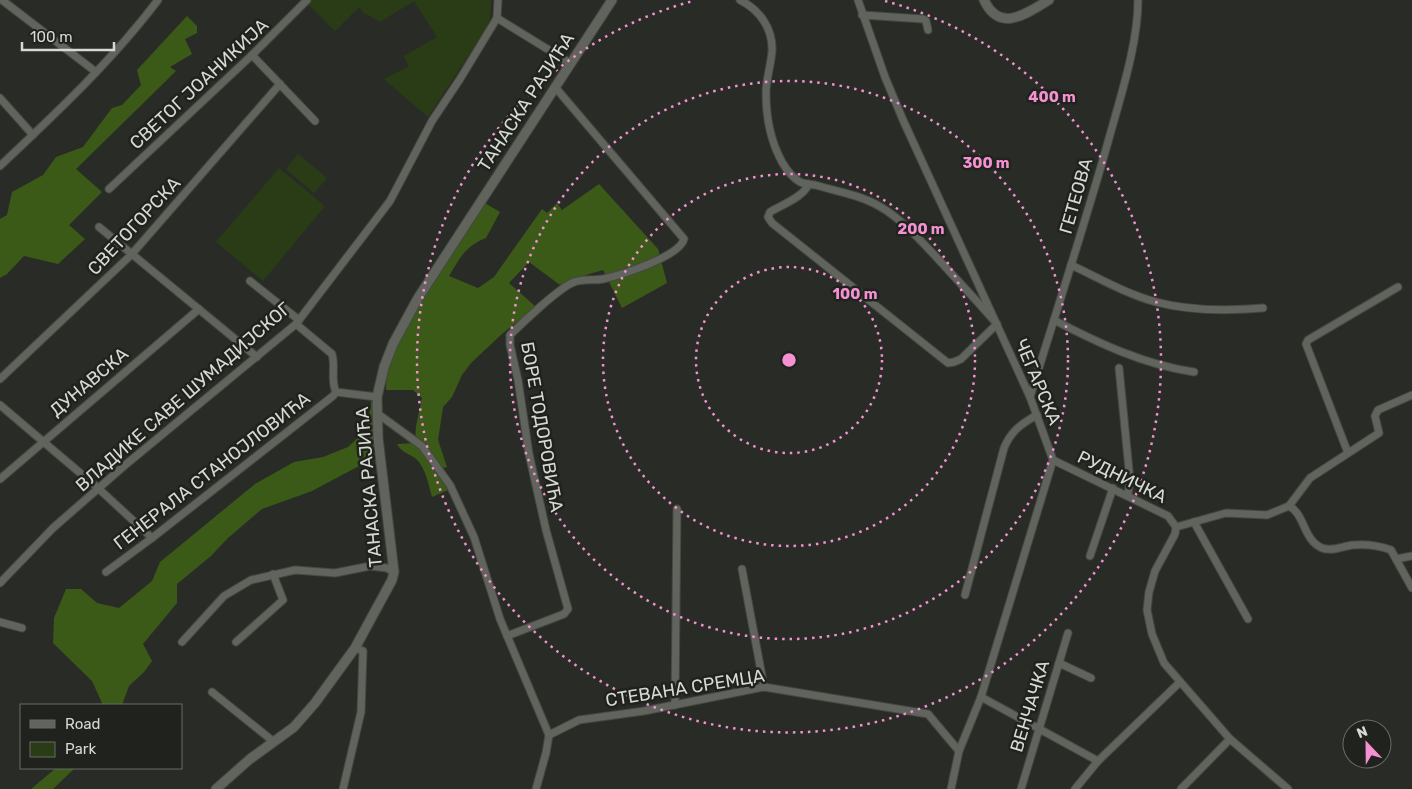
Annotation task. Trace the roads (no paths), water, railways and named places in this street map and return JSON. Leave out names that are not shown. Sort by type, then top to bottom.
[{"type":"street","points":[[2,0],[96,72]]},
{"type":"street","points":[[0,166],[96,72],[142,21],[158,0]]},
{"type":"street","name":"СВЕТОГ ЈОАНИКИЈА","points":[[109,189],[308,0]]},
{"type":"street","points":[[498,0],[497,18],[570,63]]},
{"type":"street","name":"ТАНАСКА РАЈИЋА","points":[[216,789],[250,759],[294,727],[310,709],[355,648],[382,601],[394,572],[378,438],[377,397],[384,367],[405,320],[612,0]]},
{"type":"street","points":[[740,0],[748,4],[759,14],[770,31],[772,52],[766,90],[767,111],[777,150],[783,164],[793,177],[800,182],[809,184],[858,197],[880,207],[917,237],[997,324],[961,359],[948,363],[772,223],[768,217],[770,212],[798,196],[809,184]]},
{"type":"street","name":"ЧЕГАРСКА","points":[[858,0],[862,15],[903,120],[1030,397],[1053,460]]},
{"type":"street","points":[[984,0],[992,12],[1000,18],[1006,19],[1023,15],[1049,0]]},
{"type":"street","name":"ГЕТЕОВА","points":[[1030,397],[1072,265],[1122,94],[1138,12],[1138,0]]},
{"type":"street","points":[[862,15],[923,19],[926,21],[928,30]]},
{"type":"street","name":"ВЛАДИКЕ САВЕ ШУМАДИЈСКОГ","points":[[0,583],[53,528],[124,466],[298,322],[390,201],[432,122],[497,18]]},
{"type":"street","points":[[252,55],[315,121]]},
{"type":"street","name":"СВЕТОГОРСКА","points":[[0,379],[131,255],[280,84]]},
{"type":"street","name":"БОРЕ ТОДОРОВИЋА","points":[[507,636],[564,614],[568,609],[544,521],[529,454],[510,335],[573,282],[601,279],[646,266],[680,247],[684,239],[555,87]]},
{"type":"street","points":[[0,98],[33,135]]},
{"type":"street","points":[[99,227],[256,357]]},
{"type":"street","points":[[1072,265],[1122,289],[1156,302],[1222,310],[1262,308]]},
{"type":"street","points":[[250,280],[332,354],[334,360],[332,385],[336,392],[377,397]]},
{"type":"street","points":[[1348,453],[1306,344],[1311,338],[1398,287]]},
{"type":"street","name":"ДУНАВСКА","points":[[0,479],[199,309]]},
{"type":"street","points":[[1054,320],[1125,353],[1162,366],[1194,372]]},
{"type":"street","points":[[1119,368],[1130,480],[1128,495]]},
{"type":"street","name":"ГЕНЕРАЛА СТАНОЈЛОВИЋА","points":[[106,572],[334,396],[336,392]]},
{"type":"street","points":[[1412,395],[1378,410],[1375,416],[1379,433],[1310,478],[1289,506],[1296,512],[1311,539],[1320,547],[1337,549],[1350,546],[1374,545],[1391,550],[1412,588]]},
{"type":"street","points":[[0,405],[99,489],[152,538]]},
{"type":"street","points":[[378,414],[422,446],[450,485],[474,538],[486,580],[507,636],[549,735],[536,789]]},
{"type":"street","points":[[965,595],[1004,448],[1010,434],[1023,422],[1037,415]]},
{"type":"street","points":[[951,789],[959,750],[981,696],[1053,460]]},
{"type":"street","name":"РУДНИЧКА","points":[[1053,460],[1168,516],[1176,528],[1226,513],[1267,515],[1289,506]]},
{"type":"street","points":[[1090,556],[1113,488]]},
{"type":"street","points":[[675,705],[677,509]]},
{"type":"street","points":[[1194,522],[1248,618]]},
{"type":"street","points":[[1176,528],[1175,534],[1155,571],[1149,592],[1147,610],[1152,634],[1164,663],[1230,739],[1288,789]]},
{"type":"street","points":[[1396,559],[1412,556]]},
{"type":"street","points":[[182,642],[224,596],[251,580],[295,570],[335,573],[370,566],[387,568],[394,572]]},
{"type":"street","points":[[742,569],[764,687]]},
{"type":"street","points":[[236,642],[283,600],[273,574]]},
{"type":"street","points":[[0,622],[22,628]]},
{"type":"street","name":"ВЕНЧАЧКА","points":[[1021,789],[1068,633]]},
{"type":"street","points":[[343,789],[361,712],[363,651],[355,648]]},
{"type":"street","points":[[1059,663],[1091,678]]},
{"type":"street","points":[[1075,789],[1098,760],[1180,682]]},
{"type":"street","name":"СТЕВАНА СРЕМЦА","points":[[549,735],[579,720],[644,711],[764,687],[928,714],[959,750]]},
{"type":"street","points":[[212,692],[274,742]]},
{"type":"street","points":[[981,696],[1098,760]]},
{"type":"street","points":[[1180,789],[1230,739]]}]
